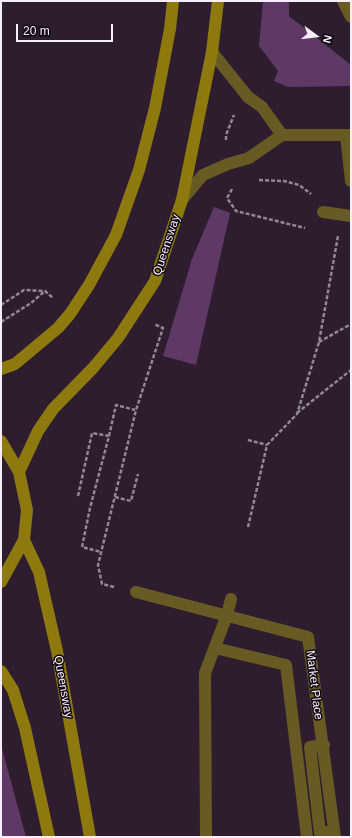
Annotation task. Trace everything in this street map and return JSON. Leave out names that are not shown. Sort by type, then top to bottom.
[{"type":"main road","points":[[1,369],[15,364],[58,328],[70,314],[89,285],[116,235],[139,170],[155,108],[174,1]]},
{"type":"main road","name":"Queensway","points":[[19,472],[38,431],[53,409],[93,368],[118,338],[155,281],[182,200],[212,52],[218,1]]},
{"type":"main road","points":[[1,441],[19,472],[27,510],[24,540],[1,582]]},
{"type":"main road","name":"Queensway","points":[[24,540],[39,572],[57,651],[90,837]]},
{"type":"main road","points":[[1,670],[13,690],[25,728],[49,837]]},
{"type":"street","points":[[343,1],[351,17]]},
{"type":"street","points":[[212,52],[248,97],[262,107],[282,135]]},
{"type":"street","points":[[182,200],[203,175],[228,164],[249,158],[282,135],[348,135],[351,181]]},
{"type":"street","points":[[323,212],[351,216]]},
{"type":"street","name":"Market Place","points":[[136,592],[308,637],[319,724],[324,745],[334,834]]},
{"type":"street","points":[[206,837],[205,673],[227,615],[230,599]]},
{"type":"street","points":[[214,648],[286,665],[307,837]]},
{"type":"street","points":[[324,745],[310,747],[320,833],[334,834]]},
{"type":"street","points":[[301,788],[315,787]]},
{"type":"path","points":[[248,97],[232,119],[226,135],[228,164],[235,183],[227,198],[236,211],[309,229]]},
{"type":"path","points":[[256,180],[284,181],[299,185],[312,194],[323,212]]},
{"type":"path","points":[[297,414],[318,342],[338,236],[331,234]]},
{"type":"path","points":[[1,305],[24,290],[45,291],[31,303],[1,322]]},
{"type":"path","points":[[318,342],[351,324]]},
{"type":"path","points":[[136,592],[102,584],[98,565],[136,410],[163,328]]},
{"type":"path","points":[[248,527],[267,445],[297,414],[351,370]]},
{"type":"path","points":[[101,552],[82,547],[90,508],[116,405],[136,410]]},
{"type":"path","points":[[78,496],[92,433],[109,436]]},
{"type":"path","points":[[248,440],[267,445]]},
{"type":"path","points":[[114,497],[131,501],[138,474]]},
{"type":"shaded area","points":[[263,1],[289,1],[289,16],[351,65],[351,86],[288,87],[274,81],[278,71],[259,46]]},
{"type":"shaded area","points":[[214,207],[230,213],[196,365],[163,356],[192,259]]},
{"type":"shaded area","points":[[1,745],[26,837],[1,837]]}]
